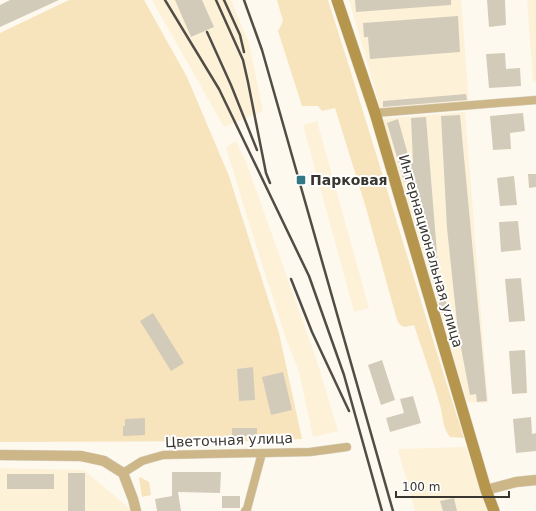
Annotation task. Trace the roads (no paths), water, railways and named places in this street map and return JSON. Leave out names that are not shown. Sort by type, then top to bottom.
[{"type":"main road","name":"Интернациональная улица","points":[[337,0],[375,113],[486,490],[494,511]]},
{"type":"street","points":[[375,113],[536,100]]},
{"type":"street","name":"Цветочная улица","points":[[123,473],[142,461],[163,455],[310,452],[347,447]]},
{"type":"street","points":[[245,511],[262,453]]},
{"type":"street","points":[[0,455],[81,456],[104,461],[123,473],[136,511]]},
{"type":"street","points":[[486,490],[516,482],[536,480]]},
{"type":"railway","points":[[165,0],[219,89],[309,276],[344,375],[382,511]]},
{"type":"railway","points":[[216,0],[243,60],[266,173],[270,183]]},
{"type":"railway","points":[[224,0],[240,35],[244,52]]},
{"type":"railway","points":[[244,0],[262,50],[393,511]]},
{"type":"railway","points":[[207,32],[231,85],[257,150]]},
{"type":"railway","points":[[291,279],[312,332],[349,411]]},
{"type":"place","name":"Парковая","points":[[301,180]]}]
